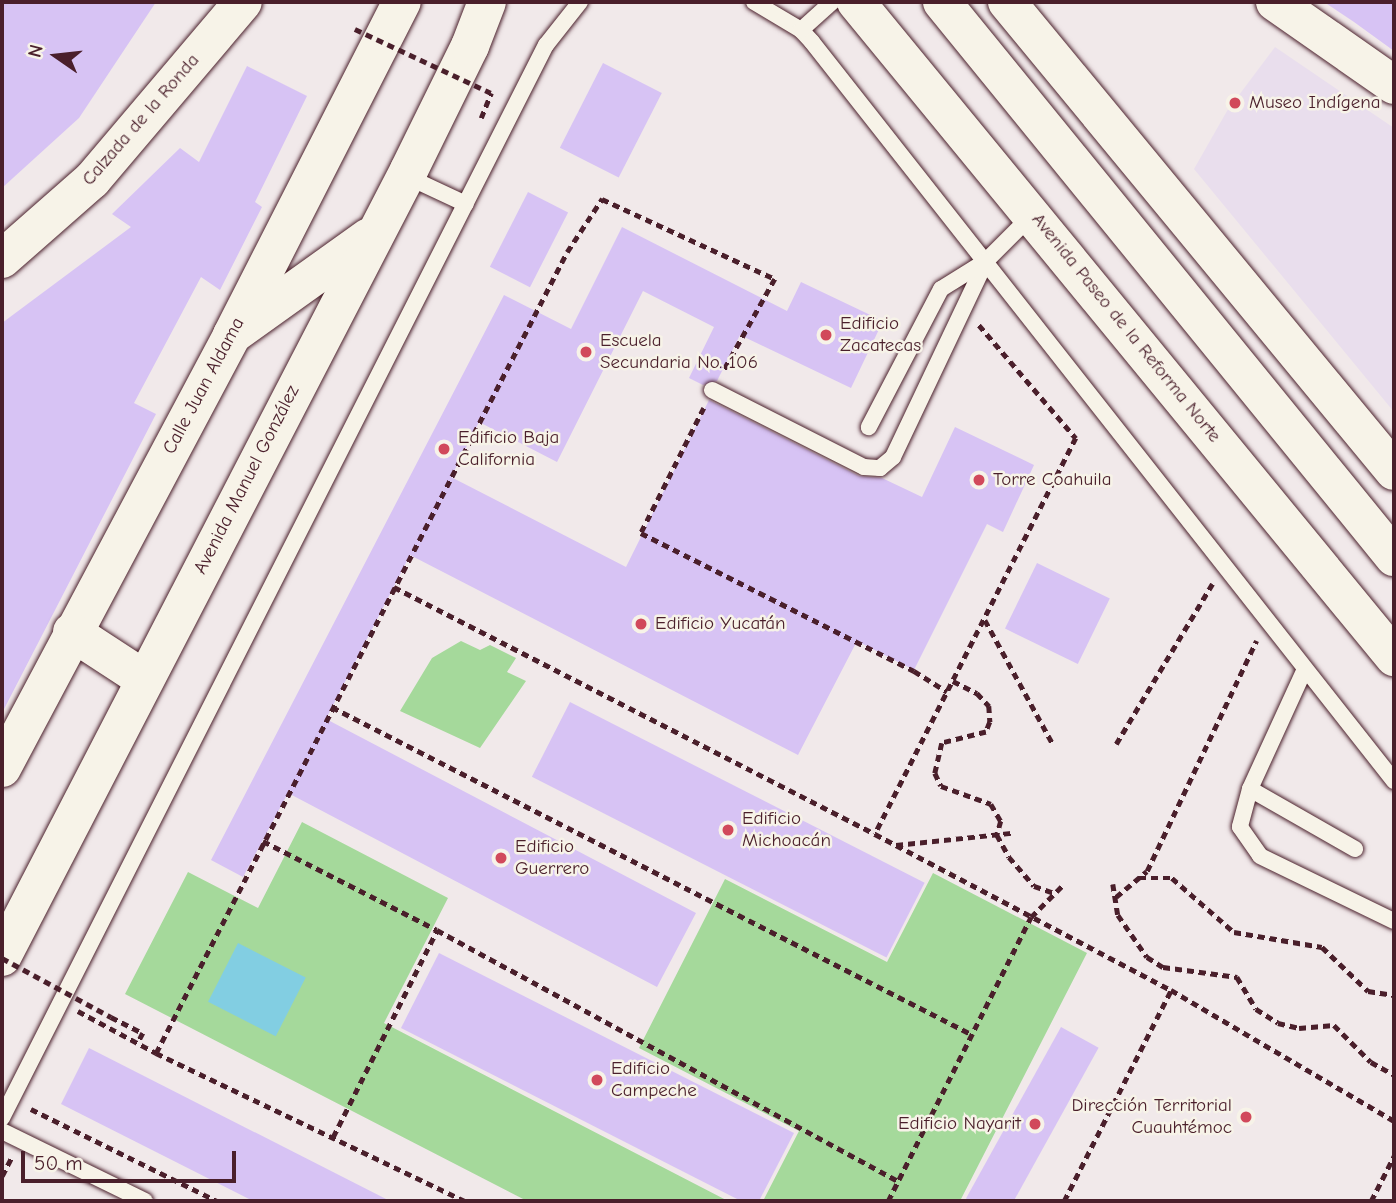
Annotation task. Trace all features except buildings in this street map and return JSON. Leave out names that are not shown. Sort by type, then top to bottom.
[{"type":"main road","name":"Calzada de la Ronda","points":[[2,259],[92,180],[243,2]]},
{"type":"main road","name":"Calle Juan Aldama","points":[[2,768],[232,335],[402,2]]},
{"type":"main road","name":"Avenida Manuel González","points":[[2,957],[406,176],[470,46],[487,2]]},
{"type":"main road","name":"Avenida Paseo de la Reforma Norte","points":[[856,2],[1394,657]]},
{"type":"main road","points":[[942,2],[1394,557]]},
{"type":"main road","points":[[1007,2],[1394,471]]},
{"type":"main road","points":[[1276,2],[1394,85]]},
{"type":"main road","points":[[232,335],[376,231]]},
{"type":"main road","points":[[72,632],[144,679]]},
{"type":"lane","points":[[2,1118],[64,1003],[546,45],[580,2]]},
{"type":"lane","points":[[754,2],[801,30],[986,261],[1304,671],[1394,781]]},
{"type":"lane","points":[[801,30],[832,2]]},
{"type":"lane","points":[[406,176],[466,204]]},
{"type":"lane","points":[[869,427],[941,289],[986,261],[1032,214]]},
{"type":"lane","points":[[712,390],[864,467],[880,468],[892,457],[986,261]]},
{"type":"lane","points":[[1304,671],[1250,789],[1240,827],[1261,856],[1394,921]]},
{"type":"lane","points":[[1250,789],[1355,849]]},
{"type":"lane","points":[[2,1131],[142,1200]]},
{"type":"path","points":[[355,29],[491,93]]},
{"type":"path","points":[[156,1053],[567,252],[602,199],[775,279],[712,390],[641,533],[914,671],[947,692]]},
{"type":"path","points":[[875,834],[1076,438],[965,308]]},
{"type":"path","points":[[1116,744],[1223,565]]},
{"type":"path","points":[[394,587],[875,834],[1171,990],[1394,1121]]},
{"type":"path","points":[[984,620],[1053,744]]},
{"type":"path","points":[[1115,898],[1147,871],[1266,621]]},
{"type":"path","points":[[953,681],[977,693],[989,706],[990,722],[986,732],[942,743],[935,773],[941,786],[990,804],[1001,821],[997,835]]},
{"type":"path","points":[[332,707],[973,1035]]},
{"type":"path","points":[[895,845],[1011,833]]},
{"type":"path","points":[[997,835],[1034,886],[1054,893]]},
{"type":"path","points":[[263,841],[437,930],[898,1181]]},
{"type":"path","points":[[1138,878],[1172,878],[1234,932],[1322,947],[1368,991],[1394,995]]},
{"type":"path","points":[[1113,884],[1118,915],[1134,942],[1163,967],[1237,977],[1256,1009],[1278,1023],[1299,1028],[1334,1025],[1371,1062],[1394,1075]]},
{"type":"path","points":[[888,1201],[1031,917],[1062,886]]},
{"type":"path","points":[[333,1138],[437,930]]},
{"type":"path","points":[[2,957],[143,1033],[138,1043]]},
{"type":"path","points":[[1064,1201],[1171,990]]},
{"type":"path","points":[[64,1003],[156,1053],[465,1201]]},
{"type":"path","points":[[12,1100],[216,1201]]},
{"type":"path","points":[[2,1176],[13,1154]]},
{"type":"path","points":[[1371,1201],[1394,1156]]},
{"type":"shaded area","points":[[1275,47],[1394,128],[1394,412],[1194,169],[1227,111]]},
{"type":"green space","points":[[461,641],[480,650],[490,645],[516,658],[507,672],[526,681],[480,748],[400,711],[432,658]]},
{"type":"green space","points":[[302,822],[448,898],[384,1023],[728,1201],[527,1201],[125,994],[188,872],[258,908]]},
{"type":"green space","points":[[933,873],[1087,953],[960,1201],[763,1201],[799,1131],[639,1048],[725,879],[887,962]]},
{"type":"water","points":[[238,943],[306,978],[276,1036],[208,1002]]},
{"type":"place","name":"Museo Indígena","points":[[1235,103]]},
{"type":"place","name":"Edificio Zacatecas","points":[[826,335]]},
{"type":"place","name":"Escuela Secundaria No. 106","points":[[586,352]]},
{"type":"place","name":"Edificio Baja California","points":[[444,449]]},
{"type":"place","name":"Torre Coahuila","points":[[979,480]]},
{"type":"place","name":"Edificio Yucatán","points":[[641,624]]},
{"type":"place","name":"Edificio Michoacán","points":[[728,830]]},
{"type":"place","name":"Edificio Guerrero","points":[[501,858]]},
{"type":"place","name":"Edificio Campeche","points":[[597,1080]]},
{"type":"place","name":"Dirección Territorial Cuauhtémoc","points":[[1246,1117]]},
{"type":"place","name":"Edificio Nayarit","points":[[1035,1124]]}]
